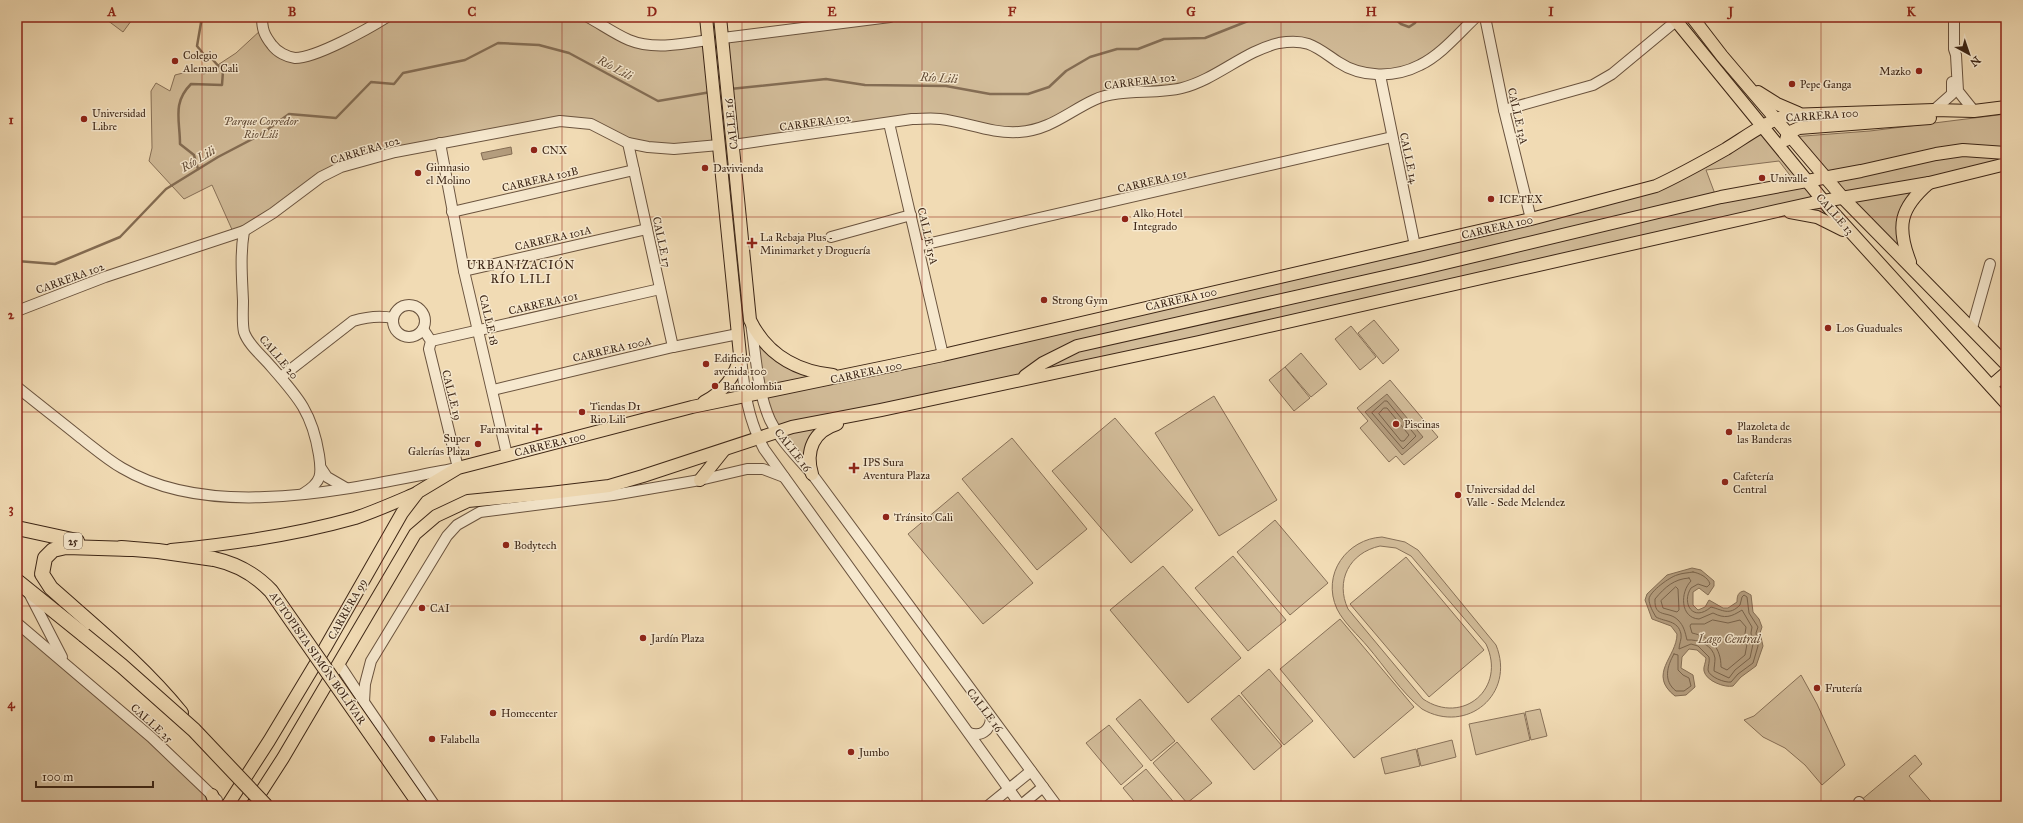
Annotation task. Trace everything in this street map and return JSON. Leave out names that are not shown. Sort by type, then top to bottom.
[{"type":"highway","name":"AUTOPISTA SIMÓN BOLÍVAR","points":[[17,528],[86,543],[214,559],[226,562],[246,571],[272,591],[420,806]]},
{"type":"highway","points":[[131,549],[62,547],[51,552],[44,560],[42,574],[48,584],[88,630],[138,679],[194,730],[266,806]]},
{"type":"highway","points":[[17,581],[28,591],[88,630]]},
{"type":"main road","name":"CALLE 16","points":[[706,17],[740,355]]},
{"type":"main road","name":"CALLE 16","points":[[720,17],[750,320]]},
{"type":"main road","name":"CALLE 13","points":[[1692,17],[1744,82],[1843,198],[2006,364]]},
{"type":"main road","name":"CALLE 13","points":[[1675,19],[1823,201],[1860,244],[2006,403]]},
{"type":"main road","points":[[1744,82],[1771,101],[1800,114]]},
{"type":"main road","name":"CARRERA 100","points":[[458,468],[692,407],[943,355],[1531,219],[1656,186],[1727,148],[1775,119],[1800,114],[1934,110],[1974,111],[2006,108]]},
{"type":"main road","points":[[1783,152],[1788,133],[1799,128],[1935,117],[1957,111]]},
{"type":"main road","points":[[1020,379],[1043,363],[1077,346],[1420,269],[1721,197],[1963,150],[2006,152]]},
{"type":"main road","points":[[552,498],[609,486],[798,426],[881,410],[1020,379],[1199,342],[1763,214],[1823,201],[1930,183],[2006,164]]},
{"type":"main road","points":[[1912,267],[1902,234],[1902,218],[1914,196],[1930,183]]},
{"type":"main road","points":[[1763,214],[1800,212],[1818,217],[1833,224],[1860,244]]},
{"type":"main road","points":[[750,320],[764,342],[786,361],[807,371],[844,376]]},
{"type":"main road","points":[[692,407],[706,402],[722,390],[734,374],[740,355]]},
{"type":"main road","points":[[1992,386],[2006,374]]},
{"type":"main road","points":[[812,474],[808,463],[809,454],[812,443],[818,434],[834,425],[881,410]]},
{"type":"main road","points":[[700,480],[724,450]]},
{"type":"main road","name":"CARRERA 99","points":[[227,806],[269,741],[325,648],[397,521],[418,492],[458,468]]},
{"type":"main road","points":[[158,551],[233,544],[290,533],[354,518],[418,492]]},
{"type":"main road","name":"CARRERA 99","points":[[252,806],[339,664],[415,534],[436,516],[468,500],[552,498]]},
{"type":"street","points":[[262,17],[262,29],[274,48],[284,55],[293,58],[320,52],[387,17]]},
{"type":"street","points":[[588,17],[629,40],[647,45],[708,40]]},
{"type":"street","points":[[722,38],[856,19],[890,17]]},
{"type":"street","name":"CARRERA 102","points":[[733,145],[912,119],[940,119],[999,131],[1018,132],[1036,129],[1058,121],[1095,99],[1115,94],[1180,88],[1201,82],[1258,50],[1279,44],[1298,41],[1313,44],[1340,63],[1362,72],[1380,75],[1404,71],[1420,65],[1434,56],[1476,17]]},
{"type":"street","name":"CALLE 13A","points":[[1485,17],[1504,110],[1531,219]]},
{"type":"street","points":[[1954,17],[1954,49],[1956,55],[1958,91],[1974,111]]},
{"type":"street","points":[[1504,110],[1593,85],[1612,74],[1675,19]]},
{"type":"street","points":[[1934,110],[1953,92],[1951,55],[1954,49]]},
{"type":"street","name":"CALLE 14","points":[[1380,75],[1415,246]]},
{"type":"street","name":"CARRERA 102","points":[[17,312],[106,277],[244,231],[273,213],[321,177],[341,167],[395,152],[560,120],[591,124],[628,143],[674,149],[719,145]]},
{"type":"street","name":"CALLE 15A","points":[[889,123],[943,355]]},
{"type":"street","name":"CARRERA 101","points":[[918,246],[1392,137]]},
{"type":"street","name":"CALLE 18","points":[[440,143],[464,271],[507,455]]},
{"type":"street","name":"CALLE 17","points":[[628,143],[672,347]]},
{"type":"street","name":"CARRERA 101B","points":[[452,212],[634,170]]},
{"type":"street","points":[[831,237],[911,216]]},
{"type":"street","name":"CARRERA 101A","points":[[464,271],[647,229]]},
{"type":"street","name":"CALLE 20","points":[[244,231],[240,253],[244,332],[251,344],[303,405],[311,419],[316,433],[321,468]]},
{"type":"street","points":[[1972,328],[1990,264]]},
{"type":"street","name":"CARRERA 101","points":[[431,341],[660,289]]},
{"type":"street","points":[[409,305],[414,306],[423,313],[425,324],[423,329],[412,336],[403,336],[394,327],[393,318],[398,309],[409,305]]},
{"type":"street","points":[[280,378],[353,322],[365,318],[384,316],[393,318]]},
{"type":"street","name":"CALLE 16","points":[[750,320],[762,393],[767,412],[778,432],[812,474],[1057,806]]},
{"type":"street","points":[[423,329],[431,341]]},
{"type":"street","name":"CARRERA 100A","points":[[492,390],[672,347],[738,334]]},
{"type":"street","name":"CALLE 19","points":[[431,341],[429,349],[458,468]]},
{"type":"street","name":"CALLE 16","points":[[740,355],[746,396],[753,427],[758,438],[784,477],[1021,806]]},
{"type":"street","name":"CARRERA 100","points":[[17,387],[123,469],[154,483],[181,491],[220,497],[252,499],[346,488],[458,468]]},
{"type":"street","points":[[321,468],[327,477],[346,488]]},
{"type":"street","points":[[302,494],[316,484],[320,476],[321,468]]},
{"type":"street","points":[[364,702],[364,684],[371,661],[447,536],[457,525],[480,512],[552,498],[613,495],[700,480],[747,468],[763,469],[784,477]]},
{"type":"street","name":"CALLE 25","points":[[28,591],[63,661]]},
{"type":"street","name":"CALLE 25","points":[[17,623],[151,737],[214,801],[222,806]]},
{"type":"street","points":[[339,664],[435,806]]},
{"type":"street","points":[[969,733],[978,735],[983,733],[989,726],[991,718]]},
{"type":"street","points":[[988,806],[1031,771]]},
{"type":"street","points":[[1021,806],[1043,787]]},
{"type":"green space","points":[[103,17],[134,17],[123,32]]},
{"type":"green space","name":"Parque Corredor Rio Lili","points":[[387,17],[588,17],[647,45],[708,40],[719,145],[648,147],[577,121],[341,167],[234,234],[212,185],[184,199],[149,161],[152,148],[151,91],[156,83],[170,91],[175,75],[195,70],[204,74],[236,53],[262,29],[274,48],[302,57]]},
{"type":"green space","points":[[890,17],[1476,17],[1434,56],[1404,71],[1362,72],[1313,44],[1279,44],[1201,82],[1115,94],[1059,121],[1018,132],[940,119],[733,145],[723,38]]},
{"type":"green space","points":[[2006,114],[2006,164],[1930,183],[1902,219],[1912,267],[1791,137],[1870,131]]},
{"type":"green space","points":[[1762,126],[1847,233],[1781,212],[881,410],[825,429],[808,463],[771,421],[755,330],[774,353],[844,376],[1656,186]],"holes":[[[1779,161],[1792,178],[1715,194],[1706,170]]]},
{"type":"green space","points":[[1374,320],[1399,350],[1383,364],[1358,333]]},
{"type":"green space","points":[[1351,326],[1376,357],[1360,370],[1335,339]]},
{"type":"green space","points":[[1301,353],[1327,384],[1311,397],[1285,367]]},
{"type":"green space","points":[[1285,367],[1310,398],[1294,411],[1269,380]]},
{"type":"green space","name":"Piscinas","points":[[1390,380],[1438,437],[1404,465],[1396,456],[1389,462],[1360,428],[1368,421],[1357,408]]},
{"type":"green space","points":[[1214,396],[1277,500],[1219,536],[1155,433]]},
{"type":"green space","points":[[1115,418],[1193,510],[1131,563],[1052,471]]},
{"type":"green space","points":[[1012,438],[1087,529],[1037,570],[962,479]]},
{"type":"green space","points":[[958,492],[1033,583],[983,624],[908,534]]},
{"type":"green space","points":[[1275,520],[1328,583],[1290,615],[1237,552]]},
{"type":"green space","points":[[1382,537],[1405,542],[1418,550],[1496,645],[1500,663],[1499,679],[1493,694],[1483,705],[1470,713],[1455,717],[1439,716],[1422,709],[1400,687],[1340,614],[1333,596],[1332,583],[1335,571],[1340,561],[1348,551],[1369,539]],"holes":[[[1380,546],[1396,548],[1411,556],[1486,644],[1491,660],[1491,675],[1486,688],[1477,698],[1466,705],[1453,708],[1438,706],[1423,699],[1348,609],[1344,599],[1343,588],[1344,579],[1353,562],[1360,555]]]},
{"type":"green space","points":[[1233,556],[1286,620],[1248,651],[1195,588]]},
{"type":"green space","points":[[1406,557],[1484,650],[1429,697],[1350,604]]},
{"type":"green space","points":[[1163,566],[1241,658],[1188,703],[1110,610]]},
{"type":"green space","points":[[1340,619],[1414,707],[1354,758],[1280,669]]},
{"type":"green space","points":[[17,623],[222,806],[17,806]]},
{"type":"green space","points":[[1269,669],[1313,721],[1284,745],[1241,693]]},
{"type":"green space","points":[[1801,675],[1817,704],[1845,765],[1822,785],[1805,765],[1785,748],[1763,737],[1744,720],[1754,716]]},
{"type":"green space","points":[[1239,695],[1282,746],[1254,770],[1211,719]]},
{"type":"green space","points":[[1140,699],[1175,741],[1151,761],[1116,719]]},
{"type":"green space","points":[[1540,709],[1547,736],[1531,740],[1525,712]]},
{"type":"green space","points":[[1524,713],[1530,740],[1476,755],[1469,724]]},
{"type":"green space","points":[[1109,725],[1143,766],[1121,785],[1086,743]]},
{"type":"green space","points":[[1452,740],[1456,757],[1421,766],[1417,749]]},
{"type":"green space","points":[[1177,742],[1212,783],[1187,803],[1153,763]]},
{"type":"green space","points":[[1416,749],[1420,766],[1385,774],[1381,758]]},
{"type":"green space","points":[[1915,755],[1922,764],[1909,776],[1935,806],[1854,806]]},
{"type":"green space","points":[[1146,769],[1177,806],[1138,806],[1123,788]]},
{"type":"water","points":[[511,147],[512,154],[483,160],[481,153]]},
{"type":"water","points":[[1387,394],[1423,437],[1402,455],[1365,412]]},
{"type":"water","name":"Lago Central","points":[[1692,568],[1701,570],[1714,581],[1714,586],[1708,595],[1699,588],[1693,592],[1693,605],[1698,610],[1705,607],[1709,600],[1723,608],[1728,608],[1737,602],[1740,592],[1744,591],[1751,595],[1753,612],[1759,619],[1762,627],[1760,633],[1763,646],[1756,666],[1741,677],[1733,686],[1721,685],[1708,678],[1705,675],[1704,669],[1706,658],[1697,650],[1689,649],[1682,657],[1681,668],[1693,675],[1695,687],[1686,695],[1675,696],[1667,688],[1663,673],[1676,642],[1677,634],[1671,626],[1652,619],[1645,600],[1647,594],[1667,575]]},
{"type":"waterway","points":[[198,169],[194,155],[180,144],[178,119],[179,105],[181,98],[191,84],[222,85],[223,71],[212,59],[205,56],[197,46],[202,17]]},
{"type":"waterway","name":"Río Lili","points":[[730,89],[826,79],[865,85],[946,86],[990,94],[1028,94],[1049,87],[1066,71],[1090,57],[1117,49],[1138,49],[1164,39],[1205,38],[1258,17]]},
{"type":"waterway","name":"Río Lili","points":[[1393,17],[1401,24],[1409,27],[1415,23],[1418,17]]},
{"type":"waterway","name":"Río Lili","points":[[17,261],[55,264],[120,237],[166,189],[218,157],[260,135],[289,114],[336,118],[371,82],[394,84],[403,73],[465,60],[498,43],[539,45],[569,53],[658,101],[711,92]]},
{"type":"place","name":"Colegio Aleman Cali","points":[[175,61]]},
{"type":"place","name":"Mazko","points":[[1919,71]]},
{"type":"place","name":"Pepe Ganga","points":[[1792,84]]},
{"type":"place","name":"Universidad Libre","points":[[84,119]]},
{"type":"place","name":"CNX","points":[[534,150]]},
{"type":"place","name":"Davivienda","points":[[705,168]]},
{"type":"place","name":"Gimnasio el Molino","points":[[418,173]]},
{"type":"place","name":"Univalle","points":[[1762,178]]},
{"type":"place","name":"ICETEX","points":[[1491,199]]},
{"type":"place","name":"Alko Hotel Integrado","points":[[1125,219]]},
{"type":"place","name":"La Rebaja Plus - Minimarket y Droguería","points":[[752,243]]},
{"type":"place","name":"Strong Gym","points":[[1044,300]]},
{"type":"place","name":"Los Guaduales","points":[[1828,328]]},
{"type":"place","name":"Edificio avenida 100","points":[[706,364]]},
{"type":"place","name":"Bancolombia","points":[[715,386]]},
{"type":"place","name":"Tiendas D1 Rio Lili","points":[[582,412]]},
{"type":"place","name":"Piscinas","points":[[1396,424]]},
{"type":"place","name":"Farmavital","points":[[537,429]]},
{"type":"place","name":"Plazoleta de las Banderas","points":[[1729,432]]},
{"type":"place","name":"Super Galerías Plaza","points":[[478,444]]},
{"type":"place","name":"IPS Sura Aventura Plaza","points":[[854,468]]},
{"type":"place","name":"Cafetería Central","points":[[1725,482]]},
{"type":"place","name":"Universidad del Valle - Sede Melendez","points":[[1458,495]]},
{"type":"place","name":"Tránsito Cali","points":[[886,517]]},
{"type":"place","name":"Bodytech","points":[[506,545]]},
{"type":"place","name":"CAI","points":[[422,608]]},
{"type":"place","name":"Jardín Plaza","points":[[643,638]]},
{"type":"place","name":"Frutería","points":[[1817,688]]},
{"type":"place","name":"Homecenter","points":[[493,713]]},
{"type":"place","name":"Falabella","points":[[432,739]]},
{"type":"place","name":"Jumbo","points":[[851,752]]},
{"type":"district","name":"URBANIZACIÓN RÍO LILI","points":[[521,272]]}]
